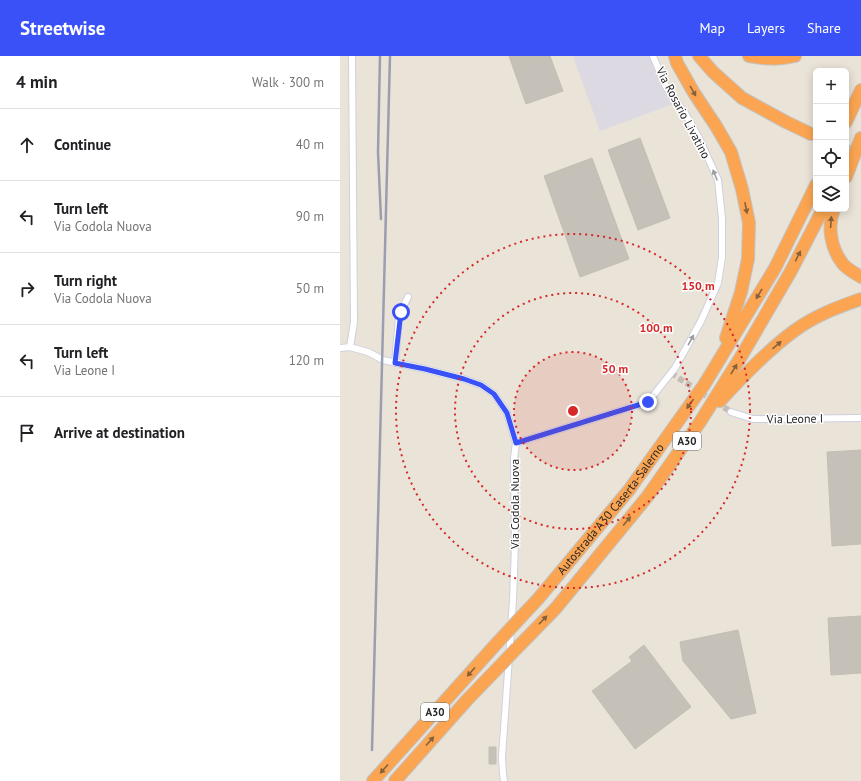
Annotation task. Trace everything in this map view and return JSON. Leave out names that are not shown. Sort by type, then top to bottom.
[{"type":"highway","points":[[675,56],[694,93],[731,152],[742,189],[749,223],[748,259],[741,292],[728,333],[704,385]]},
{"type":"highway","points":[[699,56],[713,72],[742,98],[811,134]]},
{"type":"highway","points":[[749,56],[766,59],[783,59],[795,56]]},
{"type":"highway","points":[[849,116],[861,90]]},
{"type":"highway","points":[[849,158],[861,135]]},
{"type":"highway","points":[[847,176],[861,138]]},
{"type":"highway","name":"Autostrada A30 Caserta-Salerno","points":[[373,781],[538,599],[628,490],[704,385],[774,268],[813,191]]},
{"type":"highway","name":"Autostrada A30 Caserta-Salerno","points":[[395,781],[467,700],[556,608],[647,497],[700,422],[742,354],[791,271],[821,212]]},
{"type":"highway","points":[[833,212],[831,216],[831,238],[836,250],[843,263],[851,271],[861,277]]},
{"type":"highway","points":[[700,422],[736,384],[767,354],[795,330],[818,316],[861,299]]},
{"type":"street","points":[[350,347],[354,322],[352,56]]},
{"type":"street","name":"Via Rosario Livatino","points":[[516,443],[648,402],[675,368],[701,321],[718,283],[722,257],[722,218],[718,180],[699,138],[685,113],[666,87],[654,56]]},
{"type":"street","points":[[395,363],[399,318],[408,297]]},
{"type":"street","name":"Via Codola Nuova","points":[[340,348],[350,347],[368,352],[383,360],[425,369],[481,385],[494,394],[507,413],[516,443],[514,458],[515,545],[513,600],[502,757],[504,781]]},
{"type":"street","name":"Via Leone I","points":[[731,412],[753,419],[861,418]]},
{"type":"shaded area","points":[[573,56],[649,56],[660,85],[673,104],[600,131]]},
{"type":"building","points":[[509,56],[550,56],[563,91],[526,104]]},
{"type":"building","points":[[640,138],[670,218],[638,230],[608,150]]},
{"type":"building","points":[[592,158],[629,259],[580,277],[544,176]]},
{"type":"building","points":[[861,450],[861,544],[832,546],[827,452]]},
{"type":"building","points":[[861,616],[861,673],[831,675],[828,618]]},
{"type":"building","points":[[738,630],[756,713],[731,719],[683,661],[680,642]]},
{"type":"building","points":[[644,645],[691,707],[635,749],[592,691],[632,661],[629,657]]},
{"type":"building","points":[[489,747],[496,747],[496,764],[489,764]]},
{"type":"tunnel","points":[[849,151],[861,157]]},
{"type":"tunnel","points":[[671,373],[731,412]]},
{"type":"railway","points":[[380,56],[378,152],[381,219]]},
{"type":"railway","points":[[372,750],[390,56]]},
{"type":"route","points":[[401,312],[399,318],[395,363],[425,369],[481,385],[494,394],[507,413],[516,443],[648,402]]}]
